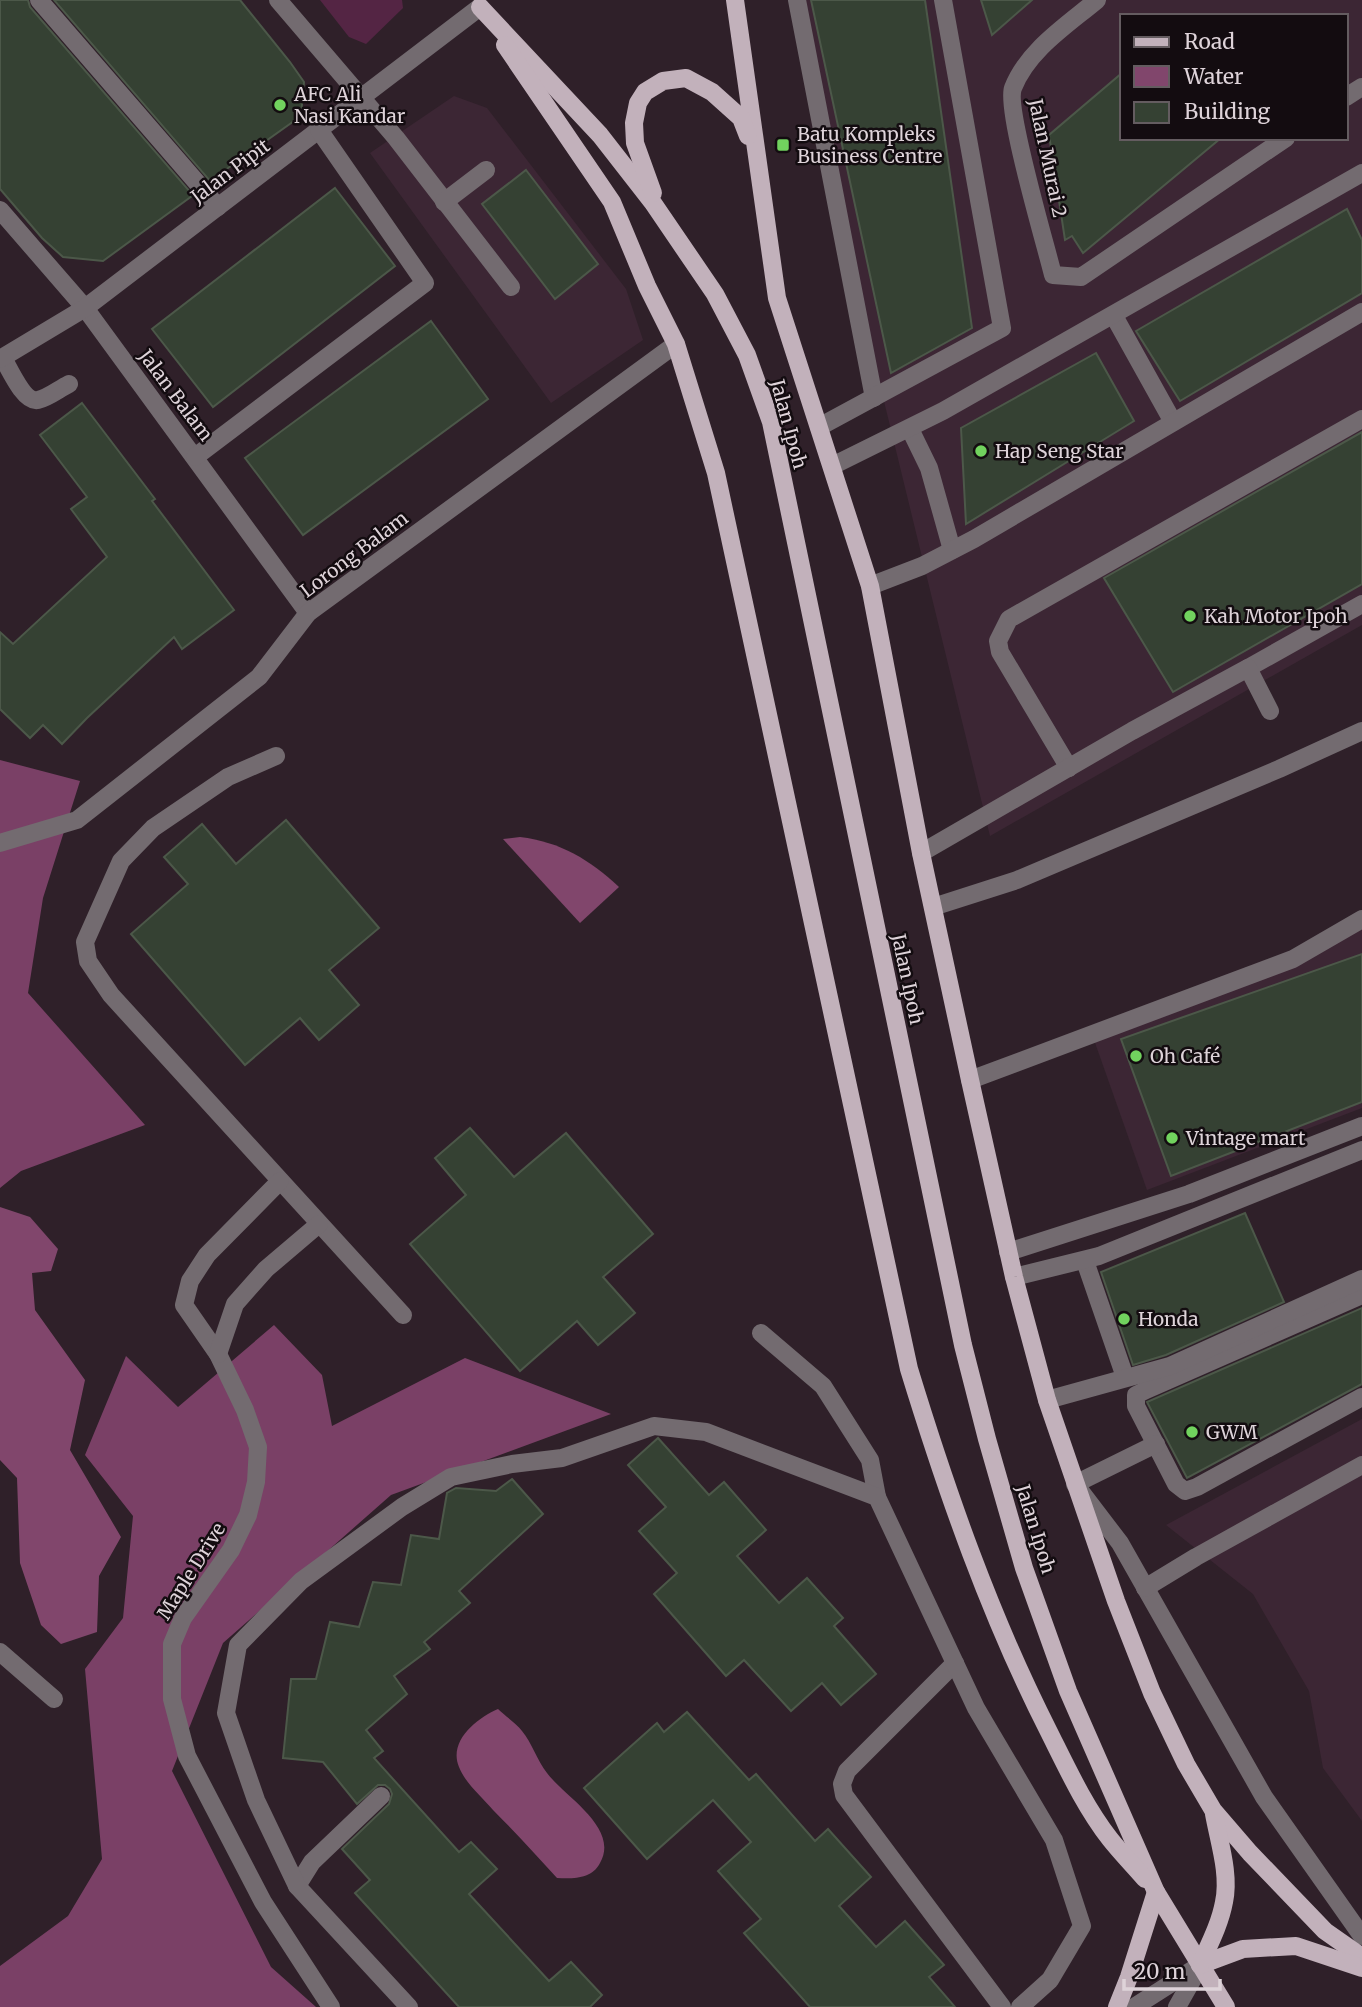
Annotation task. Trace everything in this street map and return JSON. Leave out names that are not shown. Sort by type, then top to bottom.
[{"type":"main road","name":"Jalan Ipoh","points":[[735,0],[777,298],[870,586],[921,853],[970,1080],[1014,1277],[1047,1400],[1116,1601],[1152,1693],[1186,1764],[1213,1810],[1250,1853],[1325,1931],[1362,1957]]},
{"type":"main road","name":"Jalan Ipoh","points":[[483,2],[600,135],[662,216],[715,294],[747,355],[771,422],[960,1332],[983,1425],[1024,1567],[1068,1691],[1156,1892],[1226,2007]]},
{"type":"main road","points":[[483,2],[612,202],[647,286],[676,344],[716,473],[909,1369],[978,1574],[1027,1691],[1069,1772],[1108,1837],[1156,1892],[1133,1967],[1117,2007]]},
{"type":"main road","points":[[662,216],[635,143],[634,123],[638,103],[645,92],[663,81],[686,78],[712,92],[741,118],[756,155]]},
{"type":"main road","points":[[1200,1965],[1225,1900],[1224,1865],[1213,1810]]},
{"type":"main road","points":[[1200,1965],[1243,1949],[1296,1947],[1362,1968]]},
{"type":"street","points":[[39,0],[218,207]]},
{"type":"street","points":[[278,0],[360,97],[510,287]]},
{"type":"street","points":[[797,0],[874,398]]},
{"type":"street","points":[[819,426],[1002,328],[943,0]]},
{"type":"street","name":"Jalan Murai 2","points":[[1097,0],[1035,51],[1012,90],[1015,125],[1053,275],[1081,277],[1283,140]]},
{"type":"street","name":"Jalan Pipit","points":[[1,359],[85,308],[483,2]]},
{"type":"street","points":[[195,457],[425,284],[318,130]]},
{"type":"street","points":[[444,202],[486,170]]},
{"type":"street","points":[[832,466],[910,429],[1114,316],[1362,173]]},
{"type":"street","name":"Jalan Balam","points":[[0,209],[85,308],[308,613]]},
{"type":"street","points":[[870,586],[922,566],[952,550],[1362,312]]},
{"type":"street","points":[[1114,316],[1173,422]]},
{"type":"street","name":"Lorong Balam","points":[[0,843],[77,820],[259,677],[308,613],[676,344]]},
{"type":"street","points":[[1,359],[30,400],[37,401],[69,384]]},
{"type":"street","points":[[1069,768],[1000,652],[998,641],[1009,619],[1362,419]]},
{"type":"street","points":[[910,429],[929,468],[952,550]]},
{"type":"street","points":[[921,853],[1362,604]]},
{"type":"street","points":[[1248,668],[1270,711]]},
{"type":"street","points":[[933,907],[1017,880],[1362,731]]},
{"type":"street","points":[[276,756],[228,777],[153,828],[121,861],[85,942],[88,961],[111,995],[403,1315]]},
{"type":"street","points":[[970,1080],[1293,959],[1362,919]]},
{"type":"street","points":[[1008,1252],[1189,1194],[1362,1126]]},
{"type":"street","points":[[1014,1277],[1086,1261],[1362,1150]]},
{"type":"street","name":"Maple Drive","points":[[280,1181],[207,1255],[190,1281],[184,1305],[218,1354],[245,1410],[258,1447],[256,1482],[248,1515],[231,1550],[183,1618],[172,1644],[172,1699],[187,1756],[262,1902],[331,2007]]},
{"type":"street","points":[[218,1354],[235,1304],[266,1269],[319,1224]]},
{"type":"street","points":[[1086,1261],[1125,1377]]},
{"type":"street","points":[[1047,1400],[1170,1366],[1362,1279]]},
{"type":"street","points":[[1362,1296],[1136,1395],[1136,1406],[1176,1484],[1185,1491],[1362,1397]]},
{"type":"street","points":[[761,1333],[823,1386],[870,1460],[877,1497],[976,1708],[1054,1840],[1082,1926],[1050,1979],[1020,2007]]},
{"type":"street","points":[[409,2007],[298,1886],[256,1800],[226,1713],[238,1645],[301,1581],[402,1507],[451,1477],[512,1464],[562,1458],[654,1426],[706,1432],[877,1497]]},
{"type":"street","points":[[1156,1444],[1075,1485],[1120,1543],[1264,1797],[1362,1936]]},
{"type":"street","points":[[1145,1588],[1362,1465]]},
{"type":"street","points":[[0,1653],[54,1699]]},
{"type":"street","points":[[955,1663],[847,1771],[842,1784],[844,1795],[1002,2007]]},
{"type":"street","points":[[298,1886],[312,1862],[381,1796]]},
{"type":"street","points":[[1134,2007],[1200,1965]]},
{"type":"street","points":[[1177,2007],[1200,1965]]},
{"type":"shaded area","points":[[320,0],[402,0],[403,8],[366,44],[349,37]]},
{"type":"shaded area","points":[[804,0],[1362,0],[1362,625],[990,836],[871,348]]},
{"type":"shaded area","points":[[454,96],[487,108],[626,289],[643,340],[551,403],[370,153]]},
{"type":"shaded area","points":[[0,760],[80,781],[43,898],[28,993],[145,1125],[21,1171],[0,1188]]},
{"type":"shaded area","points":[[1362,921],[1362,1108],[1147,1190],[1093,1037]]},
{"type":"shaded area","points":[[274,1325],[322,1375],[332,1426],[465,1358],[611,1414],[391,1495],[223,1643],[172,1771],[271,1967],[316,2007],[0,2007],[0,1966],[68,1916],[102,1859],[85,1669],[123,1618],[133,1516],[85,1455],[126,1356],[178,1407]]},
{"type":"shaded area","points":[[1362,1419],[1362,1821],[1323,1768],[1309,1691],[1253,1594],[1166,1525]]},
{"type":"water","points":[[520,837],[549,843],[574,854],[619,887],[580,923],[503,839]]},
{"type":"water","points":[[0,1207],[30,1217],[58,1249],[51,1271],[32,1273],[35,1310],[85,1380],[70,1450],[121,1537],[99,1576],[97,1632],[61,1644],[41,1625],[20,1563],[17,1478],[0,1460]]},
{"type":"water","points":[[498,1709],[520,1728],[547,1773],[597,1825],[603,1838],[604,1850],[597,1868],[587,1875],[557,1878],[465,1779],[457,1757],[461,1740],[481,1718]]},
{"type":"building","points":[[0,0],[28,0],[30,7],[192,194],[103,261],[63,257],[42,238],[0,189]]},
{"type":"building","points":[[54,0],[240,0],[304,82],[301,116],[210,181]]},
{"type":"building","points":[[811,0],[925,0],[972,328],[891,373]]},
{"type":"building","points":[[981,0],[1032,0],[992,35]]},
{"type":"building","points":[[1120,75],[1120,140],[1219,140],[1083,253],[1072,236],[1065,240],[1049,135]]},
{"type":"building","points":[[526,170],[598,264],[555,299],[482,204]]},
{"type":"building","points":[[335,188],[395,266],[213,407],[152,329]]},
{"type":"building","points":[[1347,209],[1362,240],[1362,293],[1180,401],[1136,331]]},
{"type":"building","points":[[431,321],[488,399],[303,535],[245,458]]},
{"type":"building","points":[[1096,353],[1134,421],[966,524],[961,428]]},
{"type":"building","points":[[82,403],[234,610],[182,649],[174,637],[62,744],[43,725],[30,738],[0,709],[0,632],[13,644],[107,557],[71,509],[87,497],[40,435]]},
{"type":"building","points":[[1362,432],[1362,584],[1173,692],[1104,578]]},
{"type":"building","points":[[286,820],[379,928],[329,970],[359,1005],[319,1040],[300,1018],[245,1065],[131,934],[188,884],[164,857],[202,824],[236,864]]},
{"type":"building","points":[[1362,954],[1362,1102],[1171,1176],[1121,1039]]},
{"type":"building","points":[[470,1128],[514,1177],[566,1133],[653,1234],[603,1277],[635,1313],[598,1345],[577,1321],[520,1371],[410,1244],[466,1195],[435,1158]]},
{"type":"building","points":[[1245,1213],[1284,1302],[1166,1355],[1133,1365],[1101,1272]]},
{"type":"building","points":[[1362,1308],[1362,1384],[1187,1478],[1147,1402]]},
{"type":"building","points":[[658,1438],[709,1495],[724,1482],[766,1530],[737,1556],[779,1603],[807,1578],[843,1618],[834,1626],[876,1674],[841,1705],[822,1683],[791,1711],[744,1660],[726,1676],[654,1594],[677,1573],[639,1531],[666,1507],[628,1465]]},
{"type":"building","points":[[512,1479],[543,1514],[459,1591],[470,1603],[424,1642],[430,1649],[394,1676],[407,1694],[366,1730],[383,1751],[374,1758],[459,1852],[471,1842],[497,1869],[469,1894],[549,1981],[571,1962],[602,1995],[590,2007],[459,2007],[355,1893],[370,1880],[342,1849],[389,1804],[392,1794],[390,1789],[385,1785],[378,1785],[357,1804],[323,1762],[283,1758],[291,1679],[316,1679],[330,1622],[359,1627],[373,1582],[401,1585],[411,1535],[439,1539],[447,1493],[456,1488],[496,1491]]},
{"type":"building","points":[[687,1712],[749,1780],[756,1774],[815,1841],[828,1829],[871,1877],[839,1906],[876,1947],[905,1921],[944,1965],[929,1977],[955,2007],[810,2007],[744,1933],[761,1919],[718,1871],[751,1842],[713,1800],[647,1859],[584,1788],[657,1723],[664,1732]]},
{"type":"place","name":"AFC Ali Nasi Kandar","points":[[280,105]]},
{"type":"place","name":"Batu Kompleks Business Centre","points":[[783,145]]},
{"type":"place","name":"Hap Seng Star","points":[[981,451]]},
{"type":"place","name":"Kah Motor Ipoh","points":[[1190,616]]},
{"type":"place","name":"Oh Café","points":[[1136,1056]]},
{"type":"place","name":"Vintage mart","points":[[1172,1138]]},
{"type":"place","name":"Honda","points":[[1124,1319]]},
{"type":"place","name":"GWM","points":[[1192,1432]]}]
